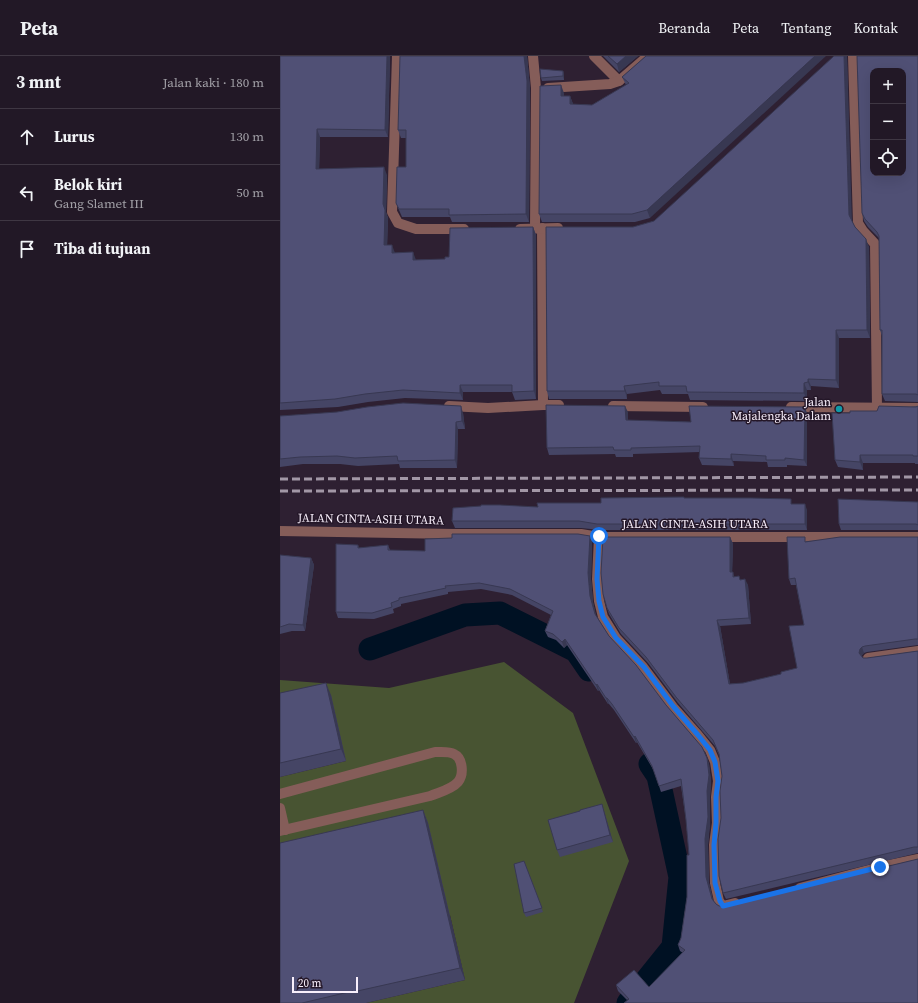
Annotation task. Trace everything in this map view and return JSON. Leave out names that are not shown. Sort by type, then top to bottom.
[{"type":"street","points":[[397,56],[392,212],[398,223],[416,229],[472,229]]},
{"type":"street","points":[[533,56],[536,88],[543,405]]},
{"type":"street","points":[[594,56],[619,81]]},
{"type":"street","points":[[536,88],[610,84],[619,81],[648,56]]},
{"type":"street","points":[[853,56],[858,223],[863,232],[875,244],[877,409]]},
{"type":"street","points":[[511,229],[565,228]]},
{"type":"street","points":[[436,406],[488,408],[566,405]]},
{"type":"street","points":[[606,406],[709,407]]},
{"type":"street","points":[[780,407],[877,409],[918,408]]},
{"type":"street","name":"JALAN CINTA-ASIH UTARA","points":[[280,531],[454,534],[580,534],[599,536],[918,537]]},
{"type":"street","points":[[599,536],[597,579],[599,601],[603,617],[616,638],[648,672],[673,706],[710,750],[715,762],[718,781],[714,845],[715,883],[723,906],[745,901]]},
{"type":"street","points":[[868,658],[918,651]]},
{"type":"street","points":[[280,794],[435,752],[455,754],[461,762],[461,771],[458,781],[447,790],[430,796],[283,830],[280,808]]},
{"type":"street","points":[[788,891],[880,867],[918,859]]},
{"type":"green space","points":[[504,662],[573,713],[629,861],[574,1003],[366,1003],[465,980],[450,915],[343,938],[280,856],[280,777],[346,761],[280,707],[280,680],[389,688]]},
{"type":"building","points":[[280,56],[387,56],[385,130],[317,129],[316,169],[384,167],[384,245],[392,245],[392,253],[413,252],[413,260],[445,259],[445,257],[449,257],[450,228],[533,227],[534,391],[512,392],[512,385],[460,385],[460,393],[403,390],[335,399],[280,403]]},
{"type":"building","points":[[400,56],[524,56],[527,81],[526,214],[449,215],[449,209],[399,209],[396,203],[397,167],[406,167],[406,130],[398,130]]},
{"type":"building","points":[[608,56],[626,56],[617,64]]},
{"type":"building","points":[[646,56],[815,56],[647,210],[632,214],[539,214],[540,86],[561,85],[561,96],[570,96],[570,104],[592,105],[629,83],[622,77]]},
{"type":"building","points":[[834,56],[844,56],[849,215],[855,227],[866,239],[867,330],[836,330],[836,380],[808,379],[808,382],[804,383],[804,393],[687,392],[686,386],[659,386],[659,382],[624,386],[625,391],[547,391],[546,227],[633,227],[654,221]]},
{"type":"building","points":[[857,56],[918,56],[918,395],[882,394],[882,330],[880,330],[879,236],[862,213]]},
{"type":"building","points":[[540,69],[563,71],[563,76],[541,78]]},
{"type":"building","points":[[403,403],[461,406],[462,421],[456,422],[455,460],[398,461],[397,456],[355,458],[337,456],[280,459],[280,416],[337,412]]},
{"type":"building","points":[[546,405],[625,406],[626,420],[691,422],[689,406],[805,407],[804,460],[785,458],[785,460],[766,460],[766,456],[731,454],[731,459],[699,458],[700,446],[631,448],[631,450],[614,450],[613,447],[547,448]]},
{"type":"building","points":[[879,406],[918,406],[918,456],[860,455],[860,462],[835,460],[832,413],[877,411]]},
{"type":"building","points":[[684,497],[791,499],[791,504],[805,504],[805,524],[597,524],[579,521],[452,521],[453,508],[481,505],[538,507],[537,503],[601,503],[601,498]]},
{"type":"building","points":[[838,499],[918,502],[918,525],[839,524]]},
{"type":"building","points":[[452,534],[578,534],[590,536],[588,573],[590,596],[595,614],[609,636],[636,665],[666,705],[702,747],[707,758],[709,775],[707,791],[708,817],[705,839],[706,877],[712,899],[716,904],[722,906],[918,859],[918,1003],[624,1003],[629,999],[616,985],[634,970],[649,987],[685,950],[678,945],[681,938],[687,897],[687,855],[689,855],[681,779],[659,786],[652,766],[635,736],[634,737],[597,684],[596,685],[565,639],[562,642],[553,634],[545,631],[553,611],[510,589],[479,583],[445,586],[446,588],[399,598],[399,600],[391,603],[392,607],[372,613],[336,612],[336,544],[358,545],[358,548],[388,545],[388,550],[425,551],[425,539],[452,538]]},
{"type":"building","points":[[603,537],[730,537],[730,572],[733,572],[733,577],[739,576],[740,580],[745,579],[749,618],[717,620],[729,684],[743,683],[781,674],[781,672],[797,668],[789,626],[804,625],[795,578],[789,579],[787,537],[805,537],[805,542],[840,537],[918,537],[918,639],[865,646],[860,649],[859,653],[863,658],[867,658],[918,651],[918,847],[723,893],[719,876],[718,839],[721,818],[720,791],[722,776],[719,754],[713,740],[676,697],[646,657],[619,628],[607,608],[603,594],[601,573]]},
{"type":"building","points":[[280,555],[311,558],[303,625],[289,624],[280,627]]},
{"type":"building","points":[[326,683],[341,749],[280,763],[280,693]]},
{"type":"building","points":[[602,804],[610,835],[557,850],[548,820]]},
{"type":"building","points":[[423,810],[460,968],[302,1003],[280,1003],[280,843]]},
{"type":"building","points":[[524,861],[542,908],[524,913],[514,864]]},
{"type":"waterway","points":[[370,649],[465,615],[500,613],[576,651],[589,670]]},
{"type":"waterway","points":[[628,1003],[673,947],[680,877],[658,776],[650,764]]},
{"type":"railway","points":[[280,479],[918,477]]},
{"type":"railway","points":[[280,491],[918,490]]},
{"type":"place","name":"Jalan Majalengka Dalam","points":[[839,409]]},
{"type":"route","points":[[599,536],[597,579],[599,601],[603,617],[616,638],[644,667],[684,720],[710,750],[715,762],[718,781],[714,845],[715,883],[723,906],[880,867]]}]
